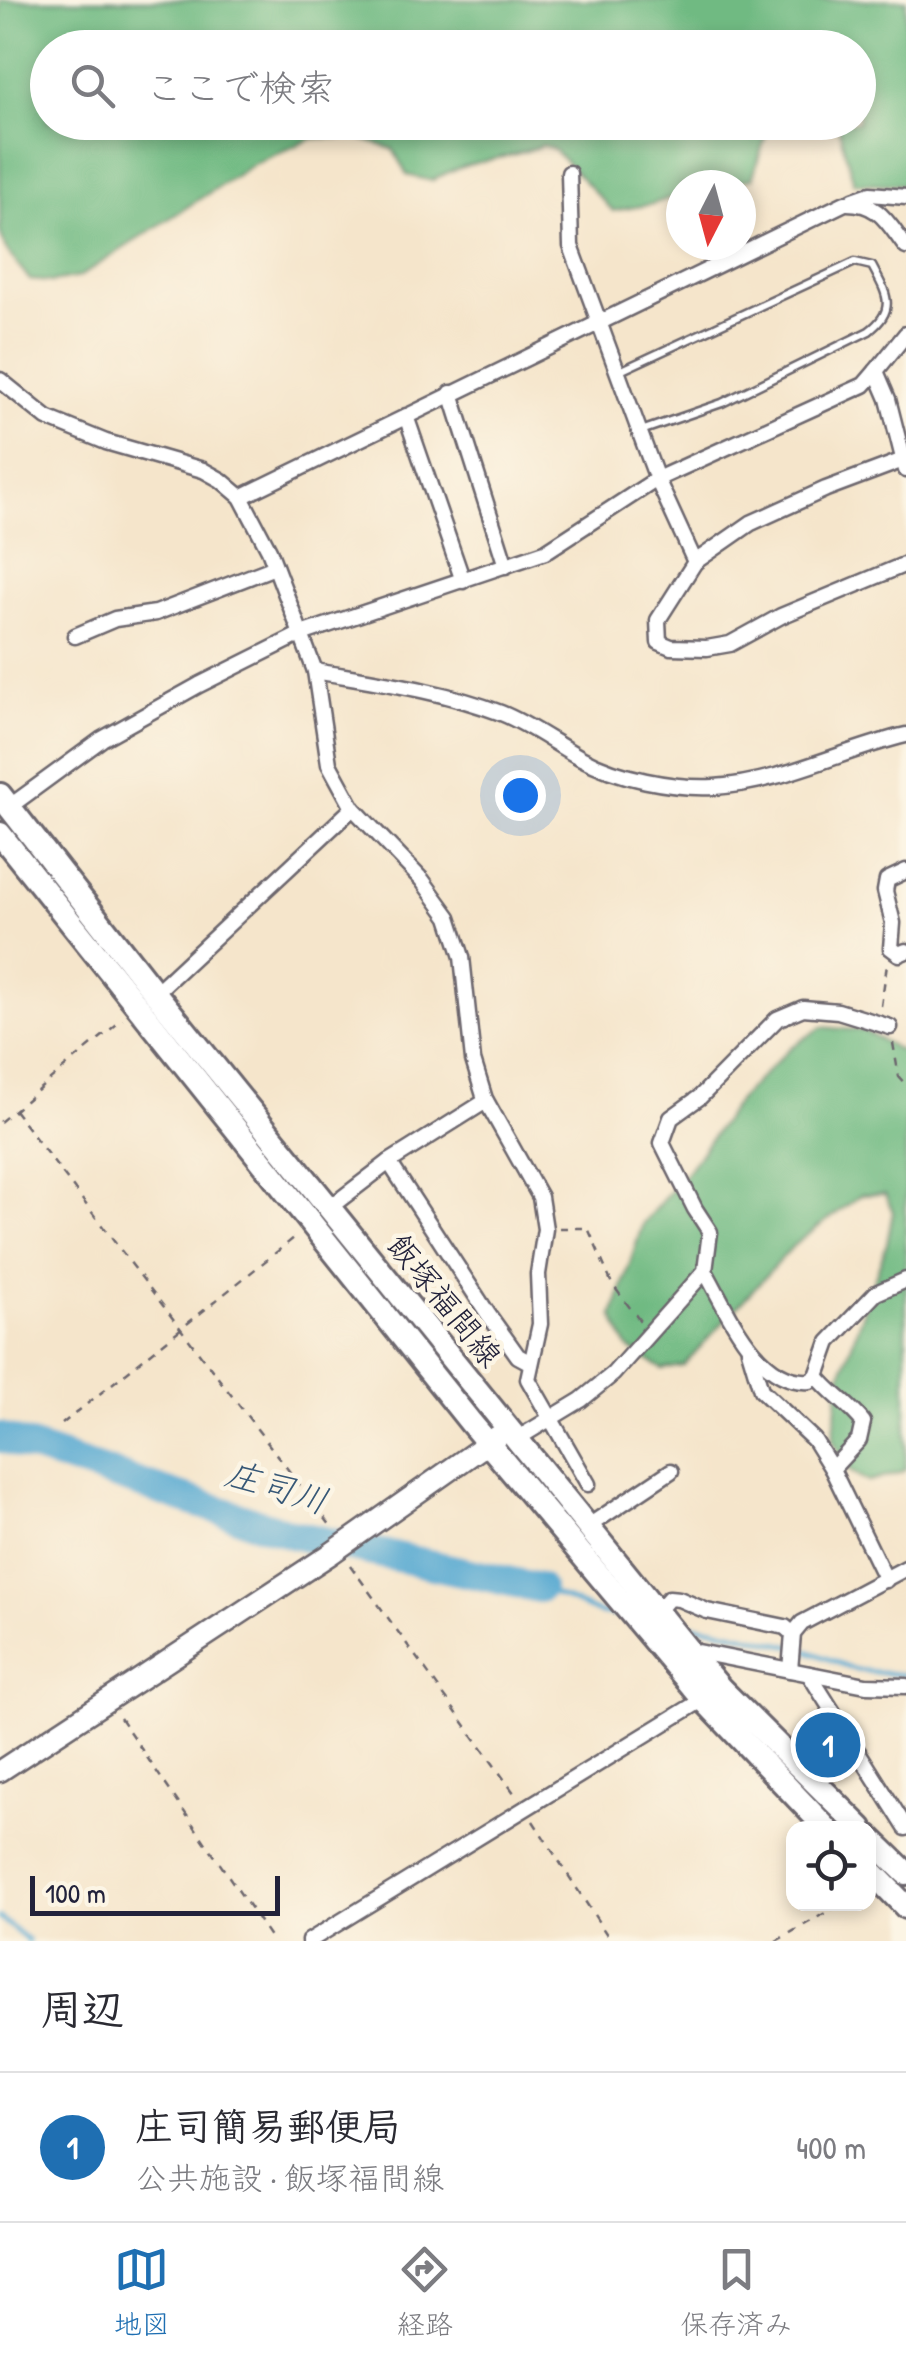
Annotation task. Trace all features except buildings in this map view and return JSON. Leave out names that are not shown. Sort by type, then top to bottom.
[{"type":"main road","name":"飯塚福間線","points":[[5,801],[310,1223],[488,1444],[820,1821]]},
{"type":"main road","name":"飯塚福間線","points":[[0,834],[329,1208],[687,1650],[712,1694],[853,1821]]},
{"type":"main road","points":[[876,1843],[904,1867]]},
{"type":"main road","points":[[876,1876],[906,1907]]},
{"type":"street","points":[[569,173],[572,246],[657,479],[695,562]]},
{"type":"street","points":[[241,497],[844,203],[870,194],[906,197]]},
{"type":"street","points":[[844,203],[862,202],[877,210],[906,247]]},
{"type":"street","points":[[5,801],[102,739],[301,634],[546,552],[657,479],[864,385],[906,334]]},
{"type":"street","points":[[876,372],[888,399],[905,463],[826,489],[751,523],[695,562],[658,620],[659,642],[671,647],[730,644],[781,616],[906,564]]},
{"type":"street","points":[[0,380],[46,418],[91,437],[203,470],[241,497],[275,567],[314,672],[329,764],[353,808],[422,880],[449,917],[462,957],[473,1060],[486,1100],[540,1197],[545,1229],[538,1274],[540,1324],[528,1380],[588,1484]]},
{"type":"street","points":[[451,394],[506,566]]},
{"type":"street","points":[[406,416],[464,581]]},
{"type":"street","points":[[75,636],[115,619],[156,613],[275,567]]},
{"type":"street","points":[[314,672],[470,702],[506,716],[585,760],[632,777],[672,783],[712,787],[757,781],[906,735]]},
{"type":"street","points":[[146,1000],[353,808]]},
{"type":"street","points":[[898,949],[885,891],[887,880],[906,871]]},
{"type":"street","points":[[0,1771],[327,1556],[488,1444],[549,1420],[613,1374],[704,1271],[710,1232],[685,1192],[662,1143],[671,1118],[700,1097],[777,1020],[803,1008],[838,1011],[884,1025]]},
{"type":"street","points":[[329,1208],[389,1162],[486,1100]]},
{"type":"street","points":[[389,1162],[488,1314],[518,1356],[532,1363]]},
{"type":"street","points":[[704,1271],[746,1341],[761,1390],[814,1440],[886,1580]]},
{"type":"street","points":[[746,1341],[786,1379],[810,1381],[818,1376],[830,1342],[876,1293],[906,1280]]},
{"type":"street","points":[[818,1376],[862,1422],[859,1440],[832,1469]]},
{"type":"street","points":[[587,1527],[671,1471]]},
{"type":"street","points":[[790,1670],[793,1634],[802,1623],[906,1568]]},
{"type":"street","points":[[656,1612],[670,1598],[680,1599],[708,1611],[786,1627],[793,1634]]},
{"type":"street","points":[[687,1650],[866,1685],[906,1686]]},
{"type":"street","points":[[809,1674],[906,1828]]},
{"type":"street","points":[[310,1941],[712,1694]]},
{"type":"lane","points":[[618,372],[855,262],[872,266],[886,293],[886,311],[880,323],[869,331],[722,403],[639,432]]},
{"type":"path","points":[[898,949],[884,1025],[899,1078],[906,1085]]},
{"type":"path","points":[[0,1122],[146,1000]]},
{"type":"path","points":[[14,1110],[330,1527],[352,1539]]},
{"type":"path","points":[[62,1424],[310,1223]]},
{"type":"path","points":[[545,1229],[588,1228],[612,1284],[650,1334]]},
{"type":"path","points":[[327,1556],[352,1566],[525,1808],[611,1941]]},
{"type":"path","points":[[108,1700],[273,1941]]},
{"type":"path","points":[[776,1941],[830,1911]]},
{"type":"green space","points":[[0,0],[906,0],[906,185],[854,183],[842,140],[876,140],[876,30],[30,30],[30,140],[308,140],[255,163],[79,277],[52,282],[30,280],[5,248],[0,231]]},
{"type":"green space","points":[[365,140],[765,140],[755,170],[666,170],[666,199],[613,211],[553,149],[542,145],[458,168],[432,181],[407,175],[393,149]]},
{"type":"green space","points":[[822,1027],[865,1031],[906,1054],[906,1468],[869,1482],[850,1471],[833,1441],[840,1378],[887,1243],[893,1212],[885,1194],[861,1195],[794,1245],[683,1366],[662,1369],[628,1348],[613,1316],[643,1223],[690,1168],[738,1100],[790,1048]]},
{"type":"waterway","name":"庄司川","points":[[0,1437],[291,1534],[539,1588]]},
{"type":"waterway","points":[[539,1588],[599,1613],[620,1616]]},
{"type":"waterway","points":[[676,1623],[715,1628],[806,1650],[856,1670],[906,1675]]},
{"type":"waterway","points":[[0,1918],[28,1941]]},
{"type":"place","name":"庄司簡易郵便局","points":[[828,1745]]}]
